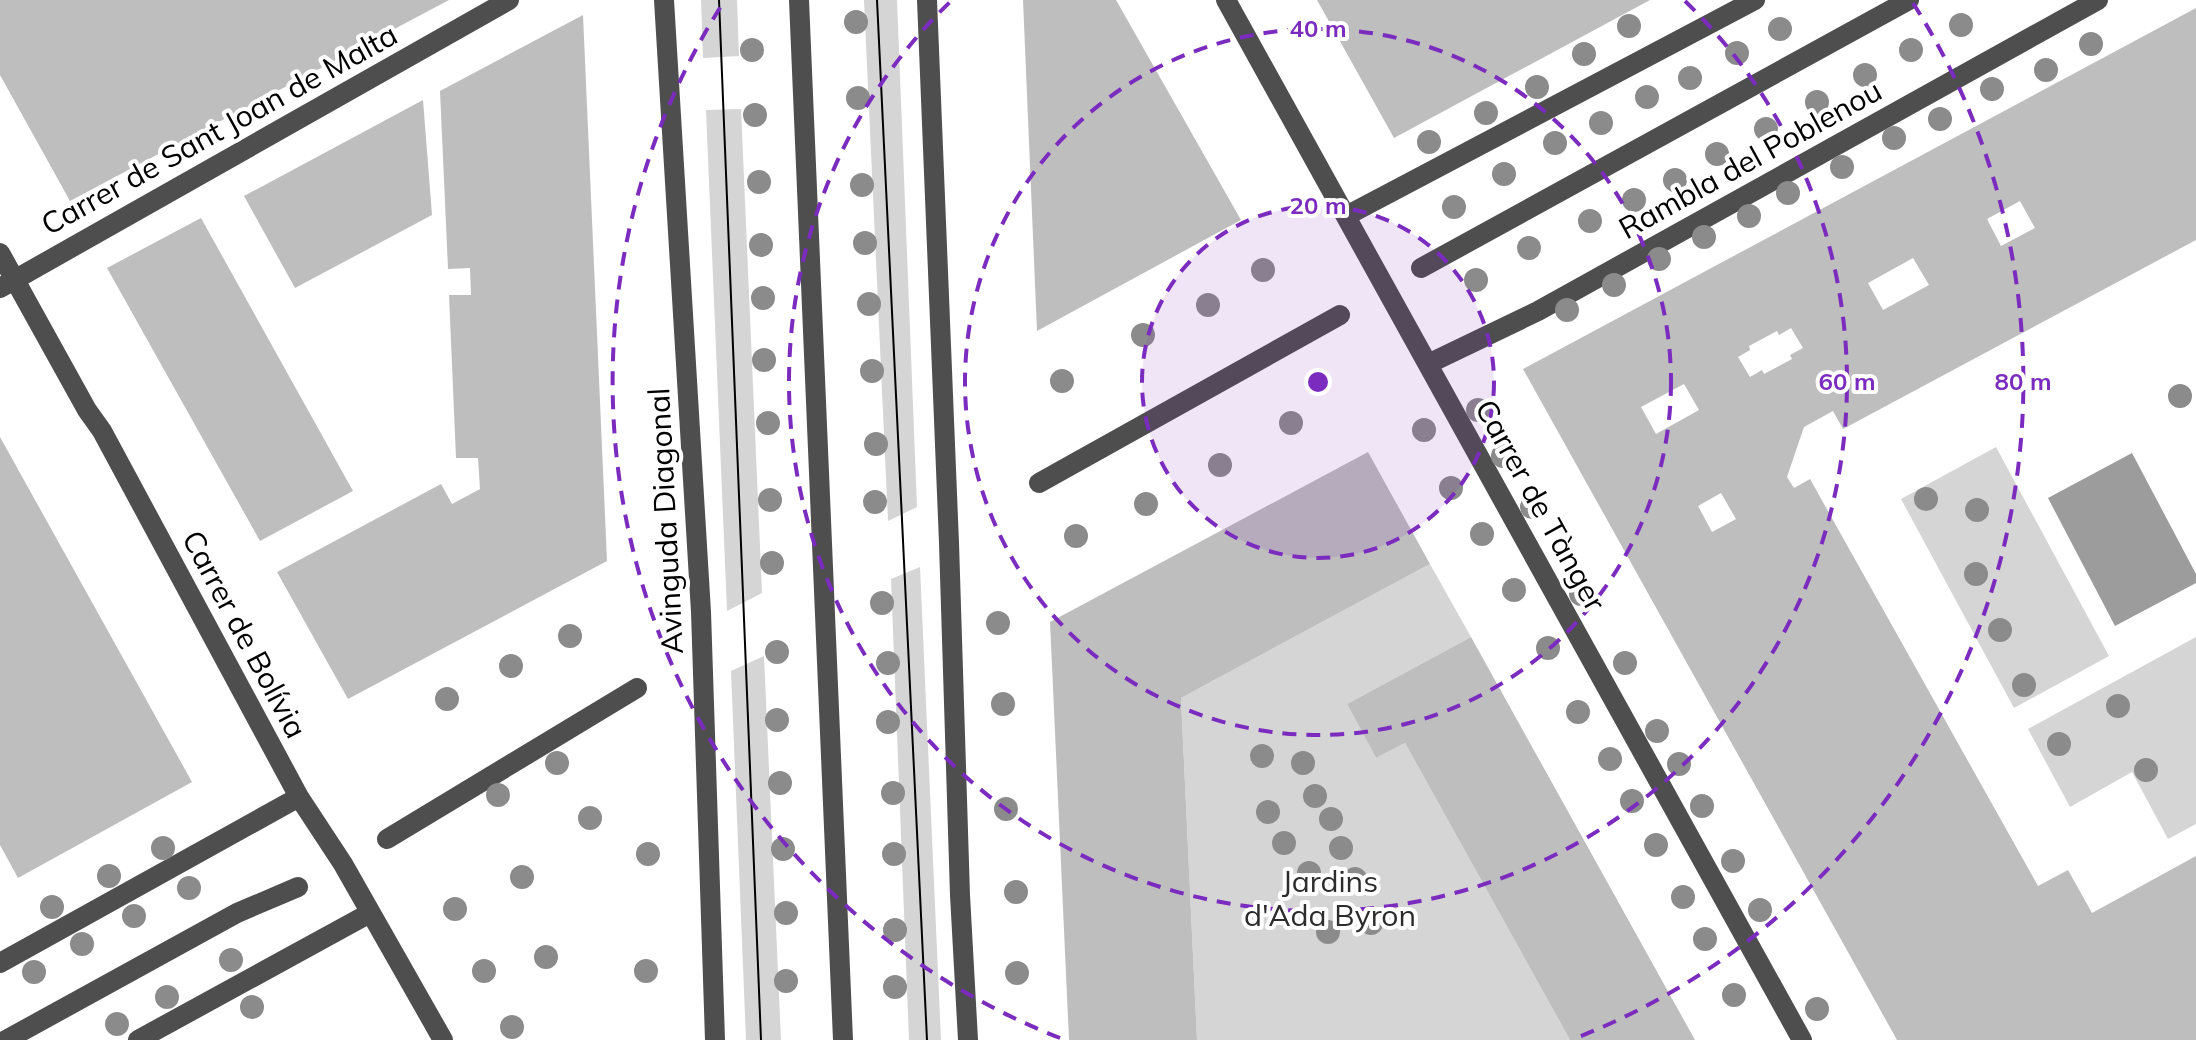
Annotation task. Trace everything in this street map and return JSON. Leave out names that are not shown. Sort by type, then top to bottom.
[{"type":"street","name":"Carrer de Sant Joan de Malta","points":[[8,284],[509,0]]},
{"type":"street","name":"Avinguda Diagonal","points":[[664,0],[701,612],[715,1040]]},
{"type":"street","points":[[799,0],[843,1040]]},
{"type":"street","points":[[927,0],[968,1040]]},
{"type":"street","name":"Carrer de Tànger","points":[[1226,0],[1802,1040]]},
{"type":"street","points":[[1346,216],[1755,0]]},
{"type":"street","name":"Rambla del Poblenou","points":[[1421,268],[1909,0]]},
{"type":"street","name":"Rambla del Poblenou","points":[[1428,364],[1538,311],[2098,0]]},
{"type":"street","name":"Carrer de Bolívia","points":[[0,253],[8,284],[102,431],[299,797],[343,864],[443,1040]]},
{"type":"street","points":[[1039,483],[1340,315]]},
{"type":"street","points":[[387,839],[637,688]]},
{"type":"street","points":[[0,963],[299,797]]},
{"type":"street","points":[[6,1040],[237,913],[298,887]]},
{"type":"street","points":[[138,1040],[370,913]]},
{"type":"green space","points":[[701,0],[737,0],[739,56],[703,58]]},
{"type":"green space","points":[[864,0],[897,0],[917,507],[888,521]]},
{"type":"green space","points":[[741,109],[762,593],[727,611],[706,110]]},
{"type":"green space","points":[[1996,447],[2109,656],[2014,708],[1901,499]]},
{"type":"green space","name":"Jardins d'Ada Byron","points":[[1430,564],[1471,637],[1347,704],[1376,758],[1405,743],[1570,1040],[1197,1040],[1181,698]]},
{"type":"green space","points":[[920,567],[941,1040],[909,1040],[891,579]]},
{"type":"green space","points":[[2196,637],[2196,824],[2168,839],[2132,772],[2070,807],[2028,729]]},
{"type":"green space","points":[[764,656],[781,1040],[746,1040],[731,671]]},
{"type":"shaded area","points":[[2132,453],[2196,574],[2196,583],[2115,626],[2048,498]]},
{"type":"building","points":[[0,0],[449,0],[70,201],[0,75]]},
{"type":"building","points":[[1023,0],[1116,0],[1241,220],[1037,331]]},
{"type":"building","points":[[1317,0],[1650,0],[1394,138]]},
{"type":"building","points":[[2196,8],[2196,240],[1843,429],[1833,411],[1804,427],[1787,477],[1794,488],[1810,479],[2038,886],[2068,870],[2092,913],[2196,856],[2196,1040],[1897,1040],[1523,369]],"holes":[[[2020,201],[2035,228],[2001,246],[1987,219]],[[1913,258],[1929,285],[1883,310],[1868,283]],[[1791,328],[1803,348],[1790,355],[1792,359],[1764,374],[1762,370],[1750,377],[1738,357],[1750,350],[1749,346],[1777,331],[1779,335]],[[1684,384],[1699,410],[1656,434],[1641,407]],[[1721,493],[1736,519],[1712,532],[1698,506]]]},
{"type":"building","points":[[583,15],[607,561],[348,699],[277,572],[441,484],[452,504],[480,489],[478,458],[456,458],[449,295],[471,295],[470,268],[448,269],[440,91]]},
{"type":"building","points":[[423,100],[432,215],[295,288],[244,196]]},
{"type":"building","points":[[201,218],[353,491],[260,541],[107,268]]},
{"type":"building","points":[[0,437],[192,782],[18,878],[0,845]]},
{"type":"building","points":[[1368,452],[1430,564],[1181,698],[1197,1040],[1069,1040],[1050,622]]},
{"type":"building","points":[[1471,637],[1695,1040],[1570,1040],[1405,743],[1376,758],[1347,704]]},
{"type":"tram line","points":[[719,0],[761,1040]]},
{"type":"tram line","points":[[877,0],[927,1040]]}]
